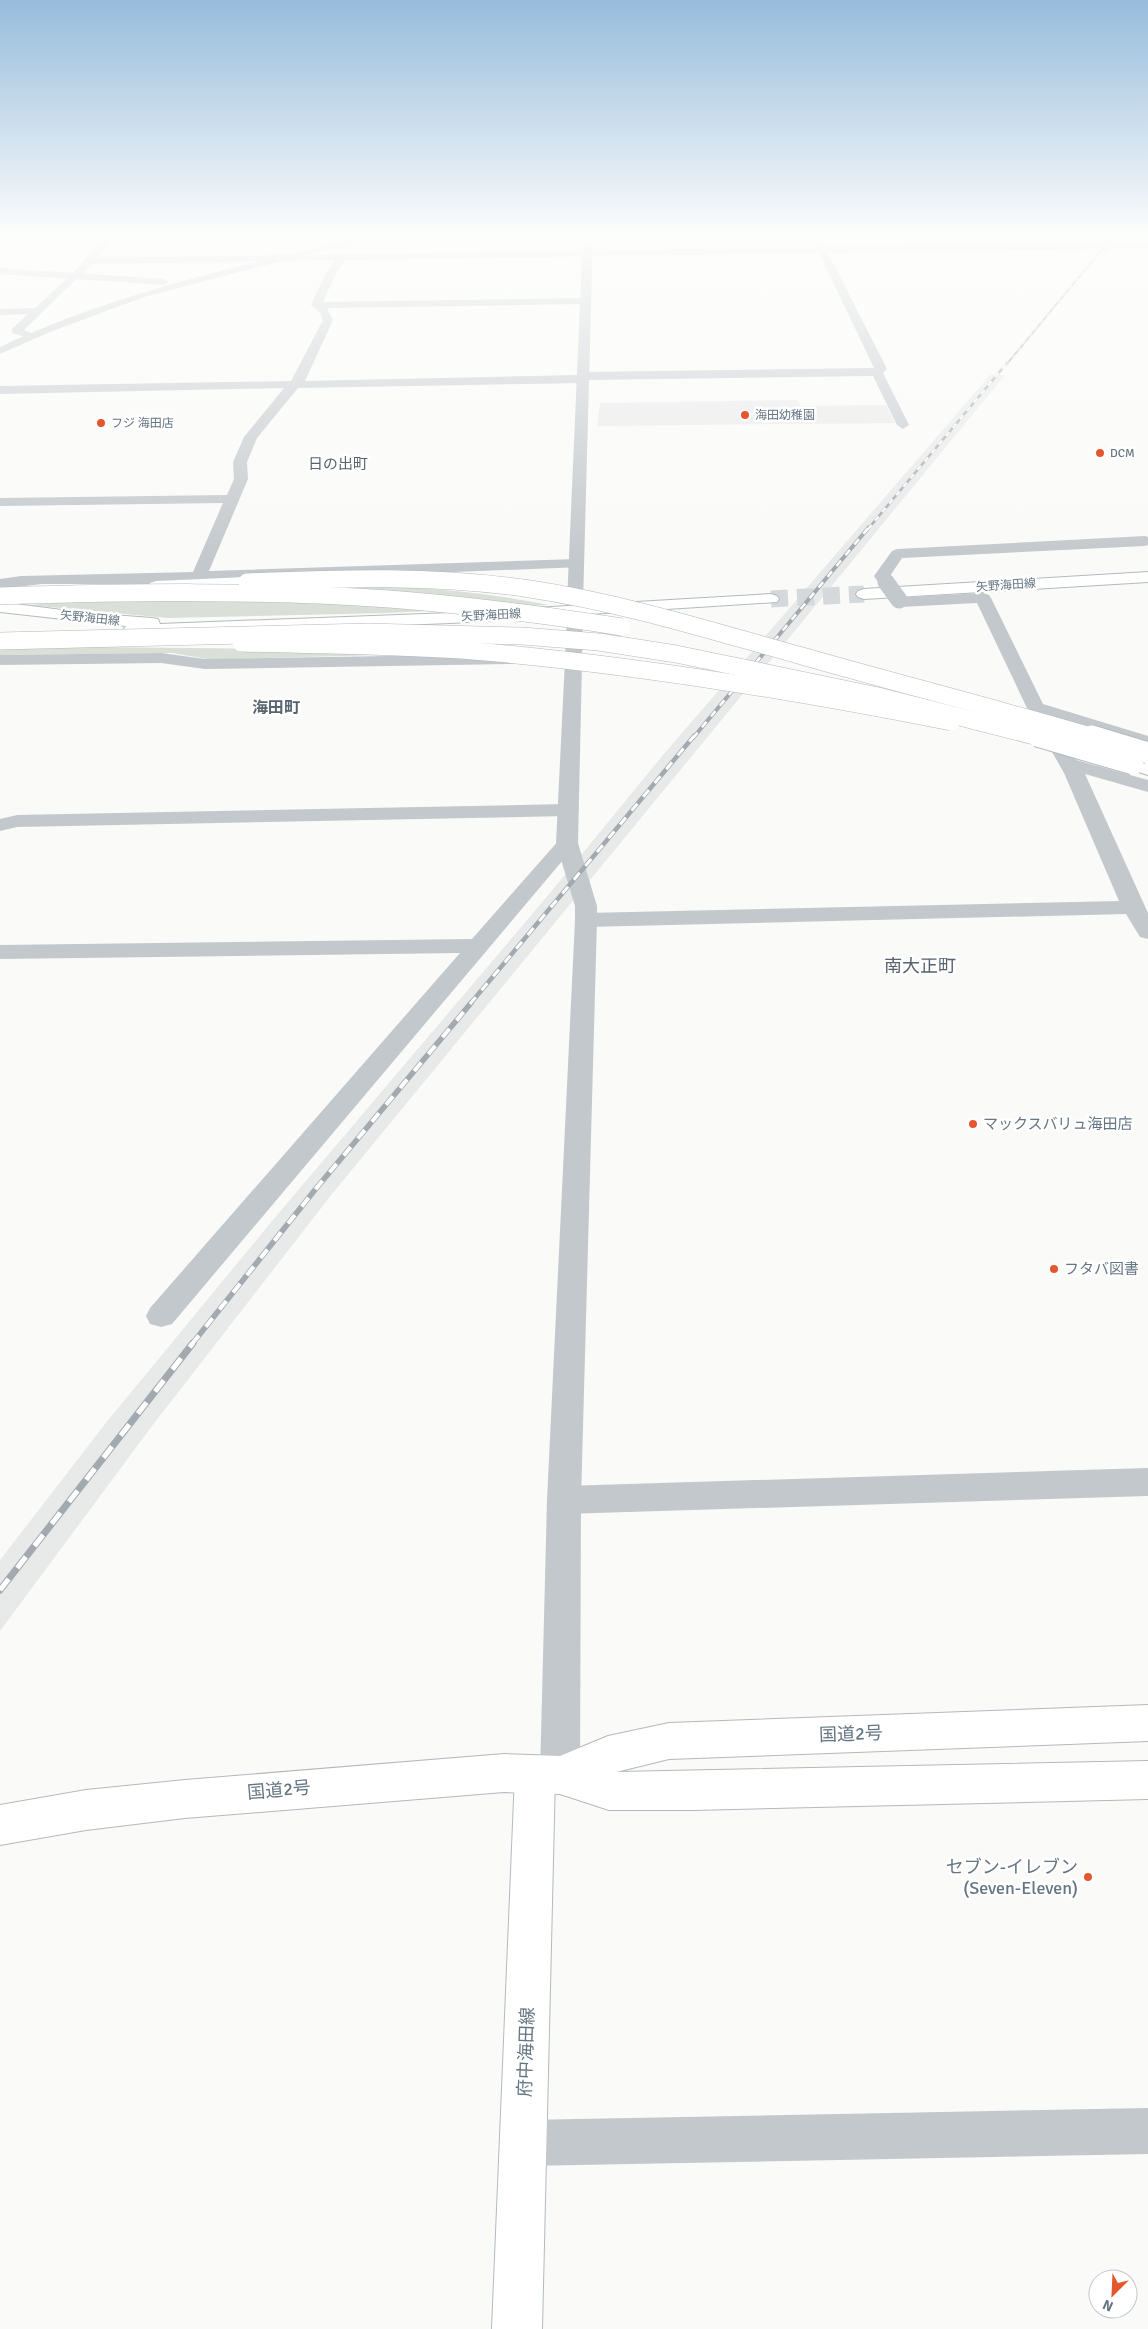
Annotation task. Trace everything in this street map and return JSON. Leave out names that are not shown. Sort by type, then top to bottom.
[{"type":"main road","name":"矢野海田線","points":[[864,594],[1148,576]]},
{"type":"main road","points":[[0,598],[114,589],[247,582],[402,579],[490,584],[539,590],[666,619],[992,708],[1143,762]]},
{"type":"main road","points":[[0,598],[160,592],[372,598],[506,610],[637,630]]},
{"type":"main road","name":"矢野海田線","points":[[0,637],[211,626],[451,618],[771,599]]},
{"type":"main road","name":"矢野海田線","points":[[0,608],[85,618],[211,626]]},
{"type":"main road","points":[[0,642],[368,632],[522,636],[599,642],[685,655],[878,696],[1143,762]]},
{"type":"main road","points":[[664,636],[992,708]]},
{"type":"main road","points":[[0,642],[241,643],[459,650],[564,660],[836,699],[1143,762]]},
{"type":"main road","name":"国道2号","points":[[548,1775],[608,1755],[669,1741],[1148,1722]]},
{"type":"main road","name":"国道2号","points":[[0,1825],[86,1810],[185,1798],[472,1775],[548,1775],[609,1791],[694,1791],[1148,1780]]},
{"type":"main road","name":"府中海田線","points":[[517,2329],[524,2142],[548,1775]]},
{"type":"street","points":[[0,351],[15,344]]},
{"type":"street","points":[[199,576],[241,480],[240,462],[251,437],[293,384],[299,380],[317,344]]},
{"type":"street","points":[[548,1775],[564,1500],[586,920],[586,906],[567,843],[585,344]]},
{"type":"street","points":[[0,390],[877,372],[881,369],[868,344]]},
{"type":"street","points":[[877,372],[903,425]]},
{"type":"street","points":[[0,502],[233,499]]},
{"type":"street","points":[[1145,541],[897,554],[882,576],[900,602],[983,598],[1036,708],[1069,764],[1133,907],[1148,932]]},
{"type":"street","points":[[0,584],[27,580],[199,576],[455,566],[576,564]]},
{"type":"street","points":[[0,660],[161,658],[205,664],[574,658]]},
{"type":"street","points":[[1036,708],[1148,742]]},
{"type":"street","points":[[1069,764],[1148,786]]},
{"type":"street","points":[[0,825],[17,821],[569,810]]},
{"type":"street","points":[[161,1316],[567,843]]},
{"type":"street","points":[[586,920],[1133,907]]},
{"type":"street","points":[[0,952],[480,946]]},
{"type":"street","points":[[564,1500],[1148,1482]]},
{"type":"street","points":[[524,2142],[1148,2131]]},
{"type":"shaded area","points":[[990,375],[1005,375],[332,1194],[152,1426],[0,1631],[0,1560],[105,1424],[272,1221],[550,893],[663,755]]},
{"type":"shaded area","name":"海田幼稚園","points":[[797,400],[801,406],[886,405],[895,423],[597,426],[600,403]]},
{"type":"shaded area","points":[[388,586],[469,592],[549,605],[387,613],[168,618],[28,605],[245,588]]},
{"type":"shaded area","points":[[0,646],[274,649],[381,655],[208,659],[172,653],[0,655]]},
{"type":"tunnel","points":[[771,599],[864,594]]},
{"type":"railway","points":[[1006,365],[1024,344]]},
{"type":"railway","points":[[868,529],[1007,363]]},
{"type":"railway","points":[[693,738],[869,527]]},
{"type":"railway","points":[[470,1004],[694,736]]},
{"type":"railway","points":[[192,1344],[314,1191],[471,1003]]},
{"type":"railway","points":[[0,1590],[193,1343]]},
{"type":"place","name":"海田幼稚園","points":[[745,415]]},
{"type":"place","name":"フジ 海田店","points":[[101,423]]},
{"type":"place","name":"DCM","points":[[1100,453]]},
{"type":"place","name":"マックスバリュ海田店","points":[[973,1124]]},
{"type":"place","name":"フタバ図書","points":[[1054,1269]]},
{"type":"place","name":"セブン-イレブン (Seven-Eleven)","points":[[1088,1877]]},
{"type":"district","name":"日の出町","points":[[338,464]]},
{"type":"district","name":"海田町","points":[[276,707]]},
{"type":"district","name":"南大正町","points":[[920,966]]}]
